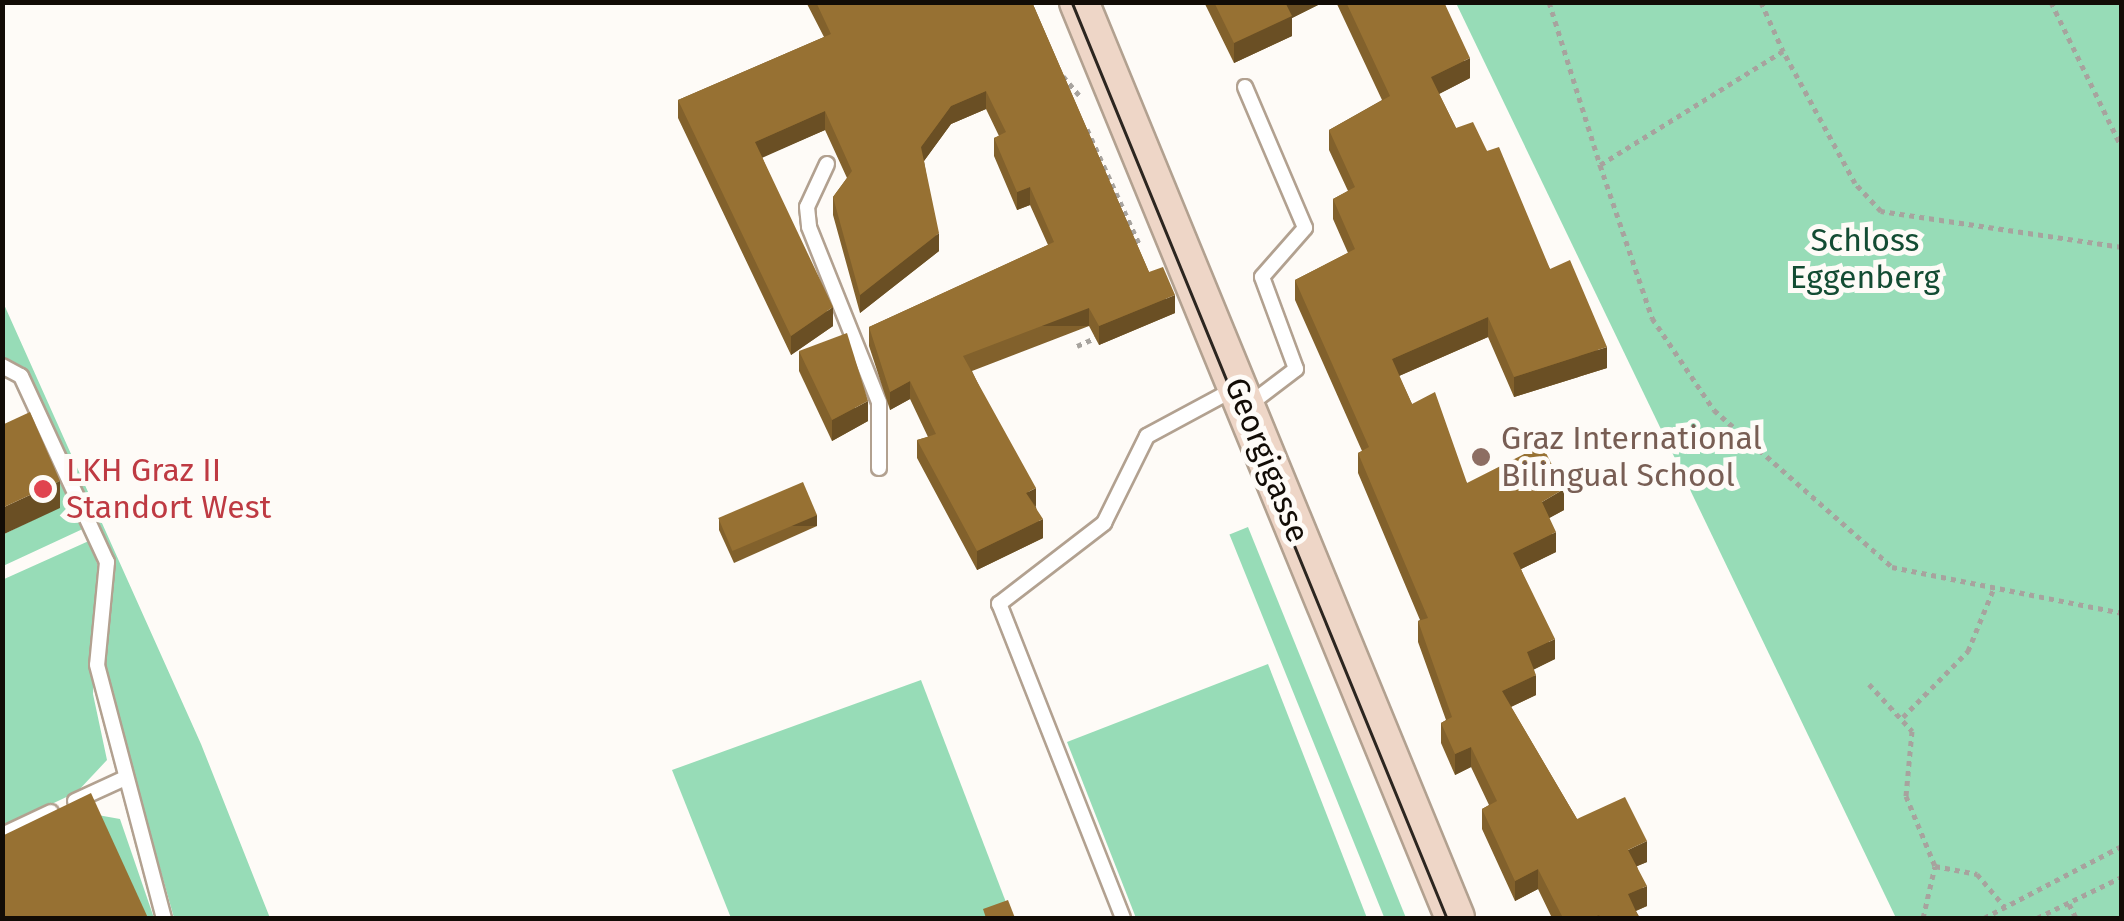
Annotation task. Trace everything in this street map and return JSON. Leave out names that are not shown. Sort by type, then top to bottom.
[{"type":"main road","name":"Georgigasse","points":[[1078,2],[1455,918]]},
{"type":"lane","points":[[1123,918],[1000,604],[1104,524],[1146,436],[1241,398],[1296,369],[1262,277],[1304,228],[1244,87]]},
{"type":"lane","points":[[827,164],[808,207],[809,227],[879,402],[879,468]]},
{"type":"lane","points":[[2,366],[20,376],[107,562],[97,665],[164,918]]},
{"type":"lane","points":[[2,835],[125,778]]},
{"type":"path","points":[[1549,2],[1652,318],[1714,410],[1892,567],[2122,613]]},
{"type":"path","points":[[1761,2],[1854,183],[1881,210],[2122,247]]},
{"type":"path","points":[[2051,2],[2122,148]]},
{"type":"path","points":[[1600,165],[1783,51]]},
{"type":"path","points":[[1056,58],[1142,252]]},
{"type":"path","points":[[1077,346],[1095,338]]},
{"type":"path","points":[[1903,717],[1968,651],[1994,588]]},
{"type":"path","points":[[1869,684],[1903,717],[1915,749],[1906,796],[1935,866],[1923,918]]},
{"type":"path","points":[[1984,918],[2118,848],[2122,860]]},
{"type":"path","points":[[1935,866],[1977,874],[2005,907]]},
{"type":"path","points":[[2037,918],[2122,877]]},
{"type":"path","points":[[2066,918],[2069,904]]},
{"type":"path","points":[[2069,904],[2076,918]]},
{"type":"green space","name":"Schloss Eggenberg","points":[[1456,3],[2121,3],[2121,918],[1896,918]]},
{"type":"green space","points":[[2,300],[201,744],[270,918],[174,918],[102,661],[109,578],[26,376],[3,361]]},
{"type":"green space","points":[[42,440],[87,527],[3,566],[2,535],[60,507]]},
{"type":"green space","points":[[1248,527],[1406,917],[1384,918],[1229,534]]},
{"type":"green space","points":[[91,540],[99,571],[93,694],[107,760],[77,792],[3,827],[2,580]]},
{"type":"green space","points":[[1268,664],[1367,918],[1136,918],[1067,742]]},
{"type":"green space","points":[[921,680],[1012,918],[731,918],[672,770]]},
{"type":"green space","points":[[92,814],[120,819],[154,918],[136,918]]},
{"type":"building","points":[[816,2],[1032,2],[1149,272],[1163,267],[1175,295],[1099,326],[1089,308],[963,356],[1036,488],[1026,493],[1043,519],[977,551],[917,440],[936,434],[910,381],[890,392],[869,327],[1054,242],[1030,187],[1017,192],[994,138],[1006,132],[986,91],[951,106],[921,147],[939,233],[860,295],[833,197],[852,171],[825,111],[755,142],[833,307],[791,336],[678,100],[831,34]]},
{"type":"building","points":[[1214,2],[1285,2],[1292,16],[1234,43]]},
{"type":"building","points":[[1346,2],[1444,2],[1470,58],[1431,77],[1456,128],[1473,122],[1487,151],[1499,147],[1550,269],[1570,260],[1607,347],[1514,377],[1488,317],[1392,359],[1412,404],[1435,392],[1467,483],[1542,445],[1564,489],[1542,502],[1556,532],[1513,553],[1555,639],[1527,652],[1536,675],[1502,691],[1577,819],[1625,797],[1647,841],[1628,850],[1647,886],[1628,894],[1639,918],[1563,918],[1538,869],[1515,881],[1482,809],[1497,801],[1471,747],[1455,754],[1441,723],[1452,717],[1418,621],[1428,618],[1358,453],[1369,447],[1295,280],[1355,249],[1333,199],[1355,187],[1329,130],[1390,96]]},
{"type":"building","points":[[847,333],[868,401],[832,420],[799,351]]},
{"type":"building","points":[[30,412],[60,481],[2,508],[2,425]]},
{"type":"building","points":[[803,482],[817,515],[732,551],[718,518]]},
{"type":"building","points":[[91,793],[148,918],[2,918],[2,836]]},
{"type":"building","points":[[1008,900],[1015,918],[986,918],[983,909]]},
{"type":"tram line","points":[[1072,2],[1447,918]]},
{"type":"place","name":"Graz International Bilingual School","points":[[1481,457]]},
{"type":"place","name":"LKH Graz II Standort West","points":[[43,489]]}]
